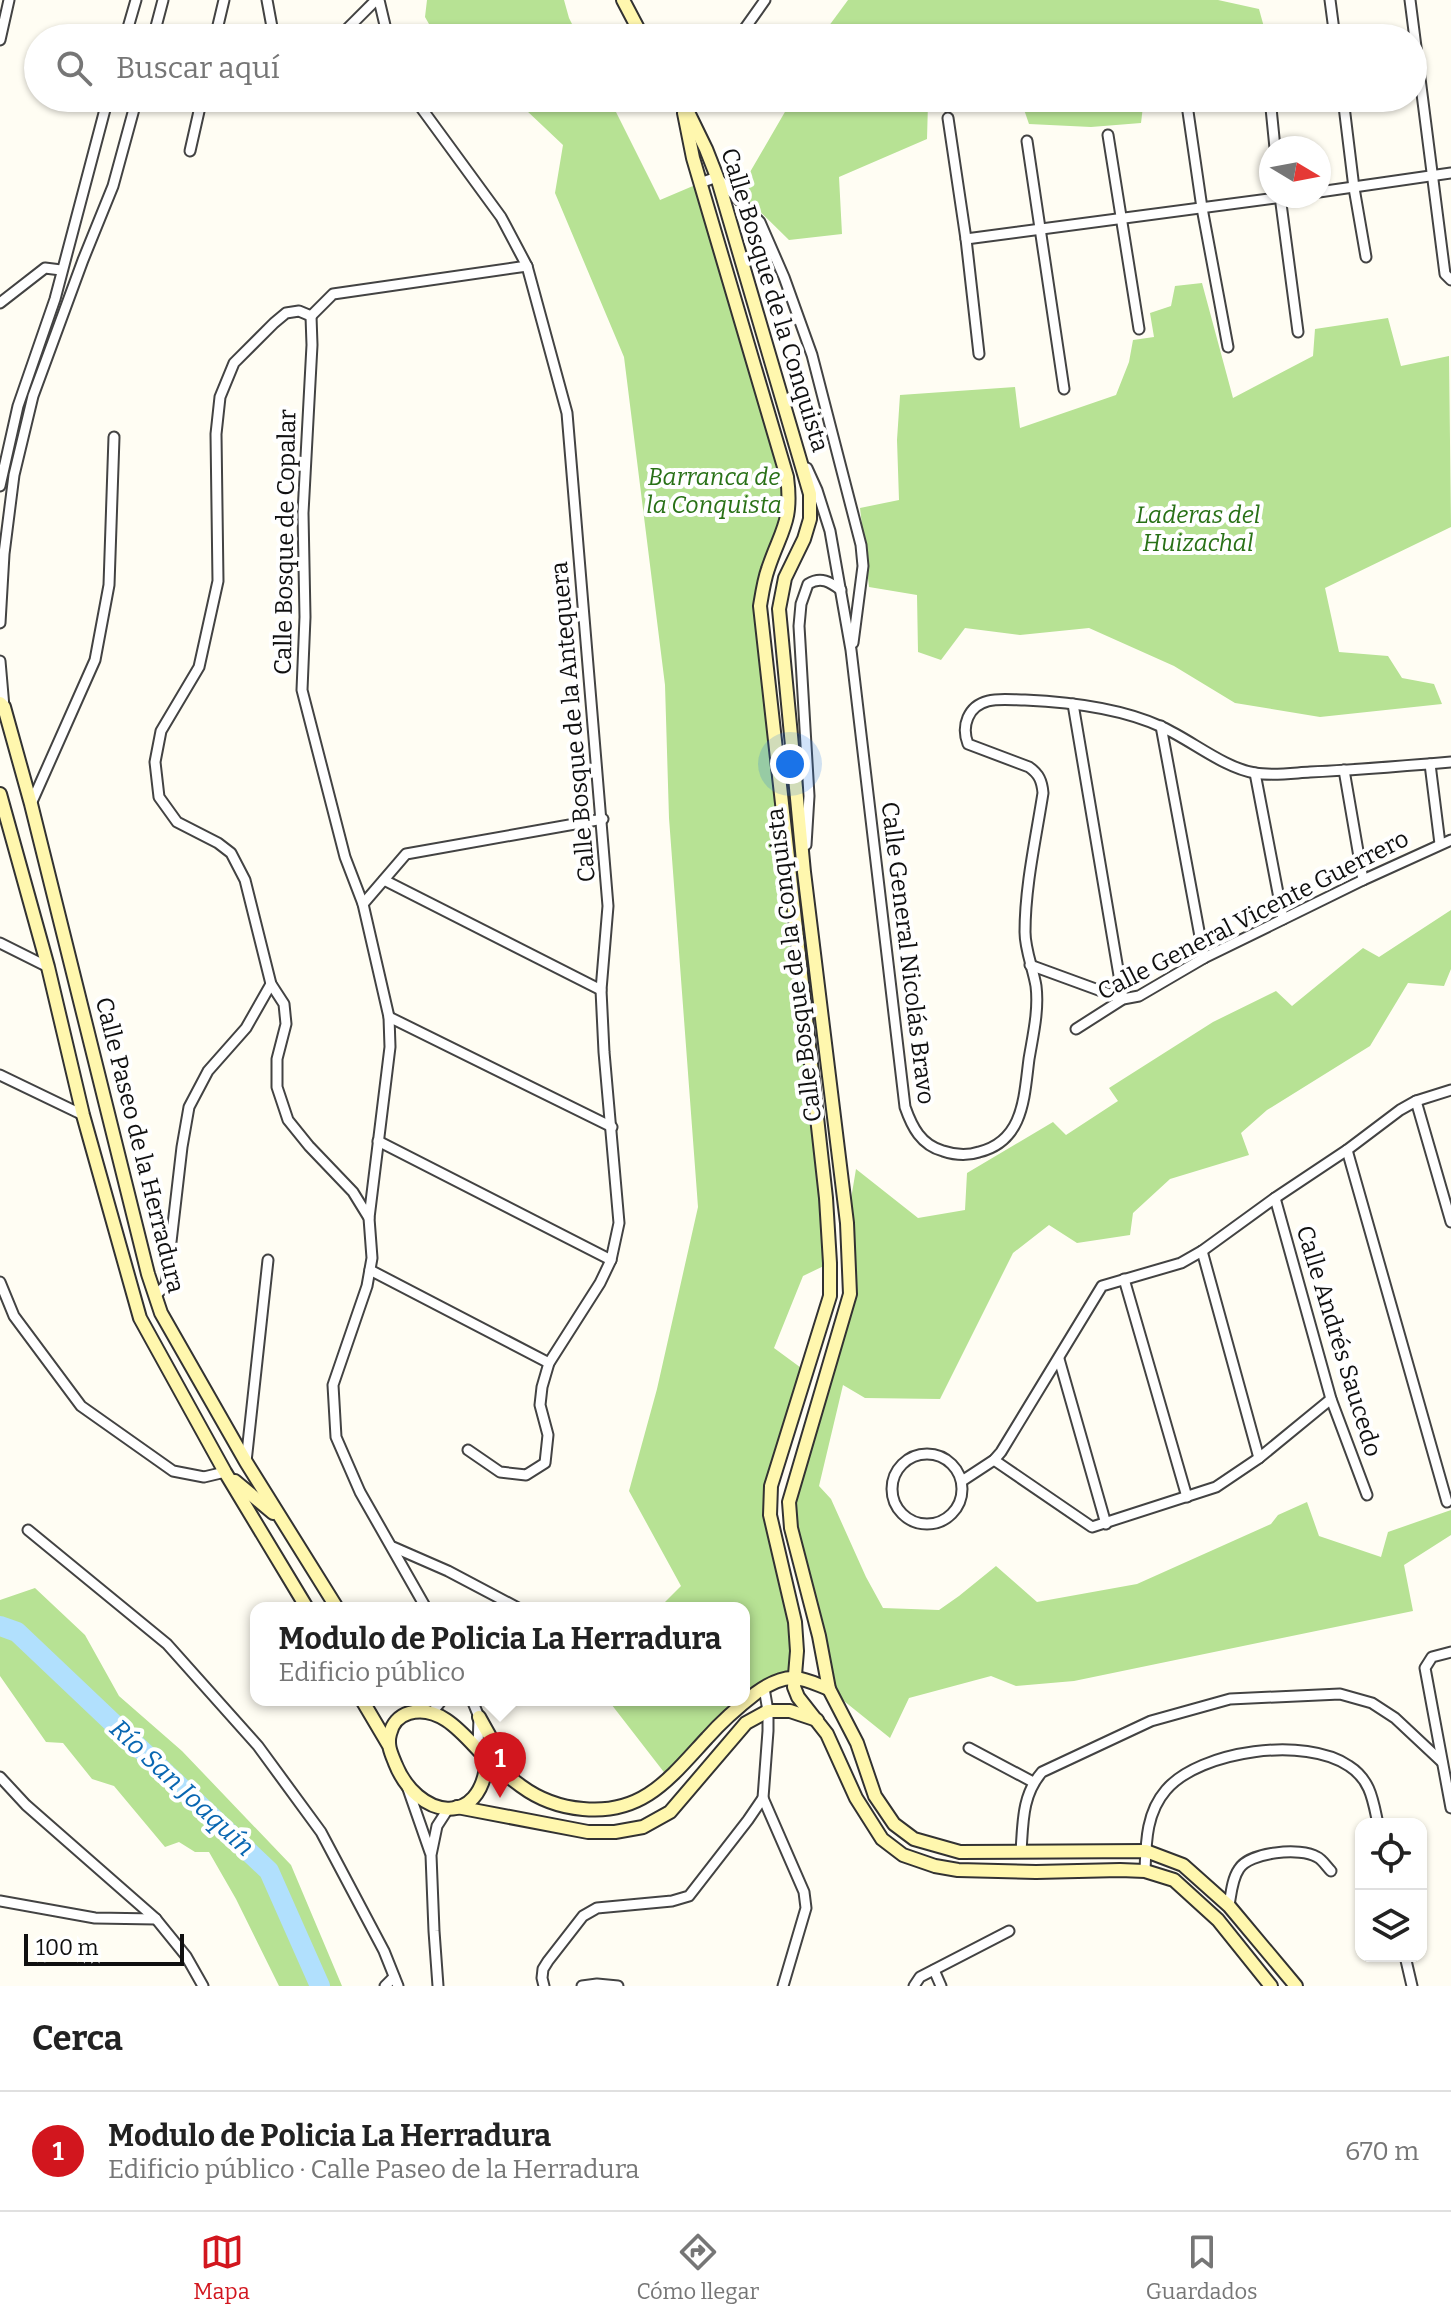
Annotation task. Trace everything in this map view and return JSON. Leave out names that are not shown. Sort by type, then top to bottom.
[{"type":"main road","points":[[623,0],[636,24]]},
{"type":"main road","name":"Calle Bosque de la Conquista","points":[[684,112],[700,183],[790,496],[785,531],[768,569],[760,606],[826,1198],[830,1263],[830,1296],[771,1486],[770,1515],[795,1622],[797,1651],[793,1678]]},
{"type":"main road","name":"Calle Bosque de la Conquista","points":[[685,112],[706,149],[717,177],[810,494],[810,519],[785,578],[779,609],[804,872],[847,1223],[850,1294],[789,1502],[791,1528],[829,1689],[857,1743],[875,1796],[894,1824],[914,1839],[960,1852],[1146,1851]]},
{"type":"main road","points":[[732,291],[751,286]]},
{"type":"main road","name":"Calle Paseo de la Herradura","points":[[1,706],[31,804],[161,1313],[281,1521],[333,1602]]},
{"type":"main road","points":[[0,739],[15,746]]},
{"type":"main road","name":"Calle Paseo de la Herradura","points":[[0,794],[4,819],[48,967],[83,1115],[140,1318],[225,1472],[303,1602]]},
{"type":"main road","points":[[225,1472],[281,1521]]},
{"type":"main road","points":[[797,1651],[822,1651]]},
{"type":"main road","points":[[750,1698],[776,1681],[793,1678],[829,1689]]},
{"type":"main road","points":[[793,1678],[798,1697],[817,1720],[839,1757],[865,1816],[882,1839],[903,1855],[958,1870],[1145,1871],[1174,1880],[1230,1933],[1271,1986]]},
{"type":"main road","points":[[366,1706],[388,1744],[406,1784],[422,1800],[440,1809],[452,1808],[523,1819],[588,1832],[615,1832],[643,1827],[670,1812],[746,1723],[768,1711],[790,1711],[817,1720]]},
{"type":"main road","points":[[417,1706],[461,1731],[482,1754],[533,1793],[551,1804],[585,1809],[619,1808],[641,1800],[670,1780],[739,1706]]},
{"type":"main road","points":[[388,1744],[396,1721],[402,1716],[425,1712]]},
{"type":"main road","points":[[479,1717],[516,1782]]},
{"type":"main road","points":[[452,1808],[474,1797],[480,1788],[482,1754]]},
{"type":"main road","points":[[523,1819],[533,1793]]},
{"type":"main road","points":[[1146,1851],[1183,1865],[1229,1906],[1296,1986]]},
{"type":"street","points":[[0,40],[9,0]]},
{"type":"street","points":[[129,24],[136,0]]},
{"type":"street","points":[[157,24],[163,0]]},
{"type":"street","points":[[218,24],[224,0]]},
{"type":"street","points":[[267,0],[271,24]]},
{"type":"street","points":[[353,24],[378,0],[384,24]]},
{"type":"street","points":[[748,24],[765,0]]},
{"type":"street","points":[[1330,0],[1333,24]]},
{"type":"street","points":[[1410,0],[1413,24]]},
{"type":"street","points":[[0,486],[18,406],[55,299],[104,112]]},
{"type":"street","points":[[0,623],[4,554],[14,475],[33,396],[113,186],[133,112]]},
{"type":"street","points":[[190,151],[199,112]]},
{"type":"street","name":"Calle Bosque de la Antequera","points":[[424,112],[501,217],[527,266],[567,413],[603,819],[608,906],[601,990],[619,1223],[611,1260],[600,1283],[549,1363],[540,1405],[548,1435],[545,1463],[526,1475],[500,1472],[468,1450]]},
{"type":"street","points":[[1188,112],[1228,347]]},
{"type":"street","points":[[1271,112],[1274,136]]},
{"type":"street","points":[[1345,112],[1366,257]]},
{"type":"street","points":[[1423,112],[1448,277]]},
{"type":"street","points":[[948,118],[979,354]]},
{"type":"street","points":[[1108,135],[1139,329]]},
{"type":"street","points":[[1027,141],[1064,389]]},
{"type":"street","points":[[1331,191],[1451,173]]},
{"type":"street","points":[[700,183],[717,177]]},
{"type":"street","name":"Calle General Nicolás Bravo","points":[[717,177],[760,222],[812,355],[861,545],[863,566],[851,650]]},
{"type":"street","points":[[966,239],[1259,200]]},
{"type":"street","points":[[1285,208],[1298,332]]},
{"type":"street","points":[[369,1218],[353,1192],[288,1120],[277,1087],[277,1059],[286,1024],[284,1004],[271,984],[245,880],[231,853],[177,822],[159,797],[155,762],[161,731],[199,667],[218,581],[216,434],[220,397],[234,363],[286,313],[299,311],[311,316],[333,294],[527,266]]},
{"type":"street","points":[[0,303],[45,268],[61,270]]},
{"type":"street","name":"Calle Bosque de Copalar","points":[[311,316],[303,513],[305,617],[302,690],[345,857],[363,904],[389,1017],[390,1047],[369,1218],[372,1258],[367,1286],[333,1385],[336,1437],[360,1492],[423,1602]]},
{"type":"street","points":[[37,348],[50,351]]},
{"type":"street","points":[[31,804],[95,660],[109,585],[114,437]]},
{"type":"street","name":"Calle General Nicolás Bravo","points":[[797,448],[817,490],[830,531],[851,650],[905,1107],[911,1127],[925,1143],[938,1150],[970,1155],[988,1150],[1004,1141],[1015,1126],[1022,1108],[1036,1011],[1036,986],[1025,934],[1042,783],[1038,773],[1029,767],[968,744],[964,735],[969,714],[976,706],[988,701],[1033,700],[1073,704]]},
{"type":"street","points":[[804,872],[809,796],[799,626],[801,604],[808,584],[815,580],[831,583],[841,590]]},
{"type":"street","points":[[0,661],[1,706]]},
{"type":"street","points":[[1030,965],[1123,999],[1073,704],[1131,716],[1161,726],[1232,765],[1255,773],[1451,762]]},
{"type":"street","points":[[1161,726],[1204,958]]},
{"type":"street","points":[[1430,764],[1440,844]]},
{"type":"street","points":[[1344,770],[1363,880]]},
{"type":"street","points":[[1255,773],[1283,919]]},
{"type":"street","points":[[363,904],[406,854],[603,819]]},
{"type":"street","name":"Calle General Vicente Guerrero","points":[[1076,1029],[1123,999],[1139,996],[1204,958],[1451,840]]},
{"type":"street","points":[[384,880],[601,990]]},
{"type":"street","points":[[0,943],[48,967]]},
{"type":"street","points":[[155,1296],[166,1285],[189,1107],[208,1071],[246,1028],[271,984]]},
{"type":"street","points":[[389,1017],[612,1127]]},
{"type":"street","points":[[0,1075],[83,1115]]},
{"type":"street","points":[[962,1481],[1001,1452],[1102,1286],[1181,1263],[1347,1150],[1400,1110],[1416,1101],[1451,1090]]},
{"type":"street","points":[[1416,1101],[1451,1222]]},
{"type":"street","points":[[378,1141],[611,1260]]},
{"type":"street","points":[[1347,1150],[1447,1502]]},
{"type":"street","name":"Calle Andrés Saucedo","points":[[1275,1198],[1331,1399],[1367,1495]]},
{"type":"street","points":[[1202,1251],[1259,1458]]},
{"type":"street","points":[[246,1462],[268,1260]]},
{"type":"street","points":[[370,1270],[549,1363]]},
{"type":"street","points":[[1124,1279],[1187,1497]]},
{"type":"street","points":[[0,1282],[14,1316],[81,1406],[173,1471],[204,1477],[225,1472]]},
{"type":"street","points":[[1059,1359],[1106,1524]]},
{"type":"street","points":[[994,1460],[1092,1527],[1216,1487],[1259,1458],[1331,1399]]},
{"type":"street","points":[[934,1453],[952,1463],[962,1481],[961,1501],[948,1518],[929,1525],[909,1521],[895,1506],[891,1486],[898,1467],[914,1455],[934,1453]]},
{"type":"street","points":[[28,1530],[167,1644],[258,1746],[321,1832],[384,1951],[396,1981],[385,1986]]},
{"type":"street","points":[[393,1547],[507,1602]]},
{"type":"street","points":[[1451,1652],[1439,1654],[1425,1668],[1451,1808]]},
{"type":"street","points":[[764,1688],[768,1711],[763,1798],[804,1892],[806,1908],[783,1986]]},
{"type":"street","points":[[1021,1852],[1027,1794],[1042,1772],[1151,1721],[1230,1699],[1340,1694],[1372,1703],[1395,1718],[1442,1762]]},
{"type":"street","points":[[425,1712],[434,1706]]},
{"type":"street","points":[[474,1706],[479,1717],[482,1754]]},
{"type":"street","points":[[969,1748],[1033,1782]]},
{"type":"street","points":[[1145,1871],[1147,1829],[1165,1791],[1181,1776],[1230,1757],[1272,1750],[1306,1750],[1329,1755],[1351,1767],[1370,1787],[1377,1818]]},
{"type":"street","points":[[0,1777],[26,1805],[156,1919],[186,1956],[203,1986]]},
{"type":"street","points":[[406,1784],[431,1855]]},
{"type":"street","points":[[544,1986],[543,1969],[583,1916],[597,1908],[672,1901],[689,1896],[763,1798]]},
{"type":"street","points":[[438,1986],[431,1855],[437,1826],[452,1808]]},
{"type":"street","points":[[1229,1906],[1239,1866],[1254,1857],[1276,1853],[1317,1856],[1331,1871]]},
{"type":"street","points":[[0,1901],[95,1918],[156,1919]]},
{"type":"street","points":[[914,1986],[920,1977],[1009,1931]]},
{"type":"street","points":[[1406,1962],[1412,1986]]},
{"type":"street","points":[[934,1970],[941,1986]]},
{"type":"street","points":[[582,1986],[618,1986]]},
{"type":"green space","points":[[427,0],[564,0],[572,24],[429,24],[425,17]]},
{"type":"green space","points":[[848,0],[1218,0],[1259,9],[1263,24],[830,24]]},
{"type":"green space","name":"Barranca de la Conquista","points":[[528,112],[616,112],[660,200],[700,183],[790,496],[760,606],[830,1263],[803,1276],[774,1348],[808,1373],[772,1484],[770,1515],[795,1622],[793,1678],[764,1688],[750,1702],[750,1602],[665,1602],[681,1586],[629,1491],[657,1389],[698,1207],[669,818],[665,685],[624,357],[555,193],[563,145]]},
{"type":"green space","points":[[785,112],[928,112],[927,139],[839,177],[842,234],[789,240],[739,191]]},
{"type":"green space","points":[[1025,112],[1142,112],[1141,123],[1091,127],[1029,124]]},
{"type":"green space","name":"Laderas del Huizachal","points":[[1202,283],[1233,398],[1313,356],[1315,329],[1388,318],[1401,366],[1449,356],[1451,527],[1325,588],[1339,652],[1388,656],[1402,678],[1434,684],[1442,704],[1320,717],[1235,703],[1174,666],[1089,628],[1020,635],[965,628],[941,660],[918,652],[917,595],[869,587],[860,508],[899,500],[897,440],[900,395],[1015,387],[1020,428],[1116,395],[1129,362],[1133,340],[1154,337],[1150,313],[1171,306],[1175,286]]},
{"type":"green space","points":[[1451,910],[1451,969],[1444,986],[1408,983],[1370,1046],[1267,1110],[1241,1133],[1249,1155],[1170,1179],[1133,1213],[1130,1235],[1077,1243],[1049,1225],[1013,1253],[940,1399],[865,1398],[843,1385],[819,1486],[831,1499],[883,1608],[939,1610],[996,1566],[1037,1602],[1137,1584],[1271,1524],[1278,1515],[1307,1502],[1319,1536],[1381,1557],[1388,1532],[1451,1510],[1451,1535],[1404,1565],[1413,1611],[1074,1681],[1016,1686],[991,1676],[909,1698],[890,1738],[829,1689],[791,1528],[795,1476],[850,1294],[847,1223],[856,1169],[918,1218],[965,1210],[967,1173],[1053,1122],[1066,1135],[1118,1101],[1109,1088],[1213,1022],[1276,991],[1292,1006],[1363,948],[1379,957]]},
{"type":"green space","points":[[35,1588],[85,1635],[119,1696],[182,1751],[291,1865],[342,1986],[279,1986],[209,1852],[195,1852],[179,1842],[165,1847],[114,1786],[92,1779],[63,1743],[46,1742],[0,1676],[0,1600]]},
{"type":"green space","name":"Barranca de la Conquista","points":[[613,1706],[746,1706],[670,1780]]},
{"type":"waterway","name":"Río San Joaquín","points":[[0,1626],[17,1632],[269,1871],[320,1986]]},
{"type":"place","name":"Modulo de Policia La Herradura","points":[[500,1798]]}]
